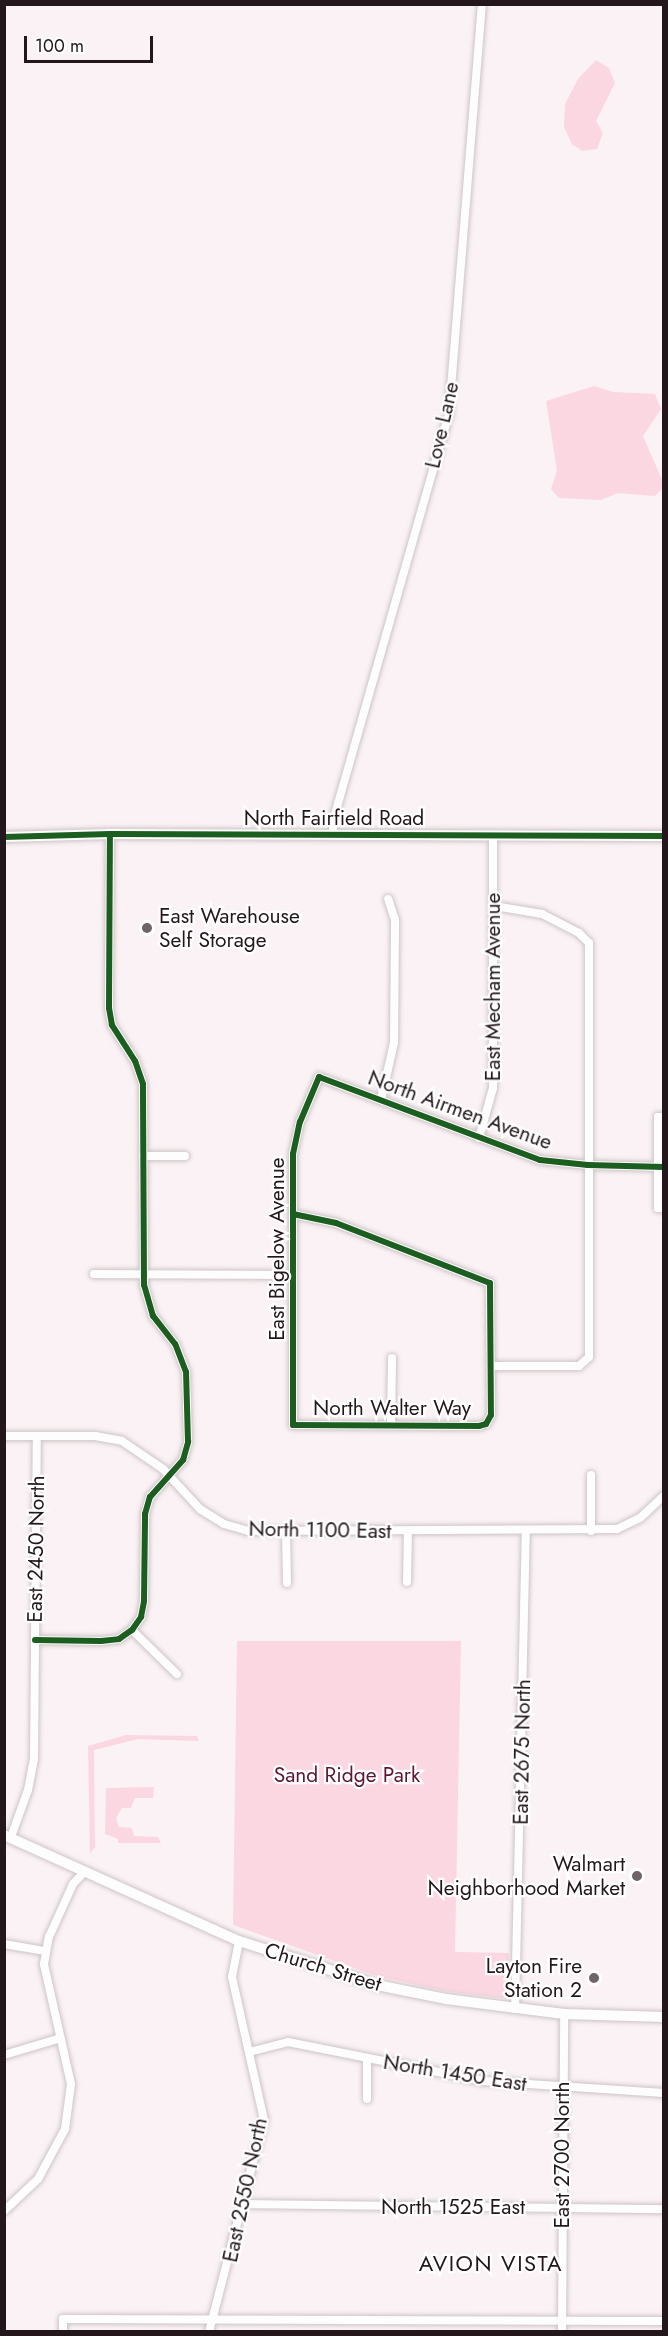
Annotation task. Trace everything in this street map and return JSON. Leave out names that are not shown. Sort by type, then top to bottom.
[{"type":"street","name":"Love Lane","points":[[333,834],[333,821],[449,412],[482,4]]},
{"type":"street","name":"North Fairfield Road","points":[[4,837],[110,834],[663,837]]},
{"type":"street","points":[[35,1640],[101,1641],[119,1639],[132,1630],[141,1617],[144,1602],[145,1514],[150,1497],[186,1452],[188,1389],[182,1358],[148,1305],[143,1274],[141,1073],[112,1025],[109,1008],[110,834]]},
{"type":"street","name":"East Mecham Avenue","points":[[479,1138],[494,1088],[493,835]]},
{"type":"street","points":[[381,1100],[394,1043],[395,920],[388,899]]},
{"type":"street","points":[[293,1214],[336,1223],[490,1283],[491,1366],[586,1364],[589,1357],[589,943],[586,938],[542,914],[494,906]]},
{"type":"street","name":"North Airmen Avenue","points":[[319,1077],[540,1160],[588,1165],[661,1167]]},
{"type":"street","name":"East Bigelow Avenue","points":[[293,1425],[292,1275],[296,1133],[319,1077]]},
{"type":"street","points":[[661,1117],[661,1208]]},
{"type":"street","points":[[143,1156],[185,1156]]},
{"type":"street","points":[[94,1274],[292,1275]]},
{"type":"street","points":[[391,1425],[392,1358]]},
{"type":"street","name":"North Walter Way","points":[[293,1425],[479,1426],[490,1421],[491,1366]]},
{"type":"street","name":"North 1100 East","points":[[4,1436],[95,1436],[122,1441],[169,1476],[200,1509],[224,1524],[249,1531],[591,1532],[617,1529],[640,1518],[663,1496]]},
{"type":"street","name":"East 2450 North","points":[[8,1836],[28,1790],[34,1759],[37,1436]]},
{"type":"street","points":[[591,1475],[591,1532]]},
{"type":"street","points":[[286,1531],[287,1583]]},
{"type":"street","points":[[407,1582],[408,1531]]},
{"type":"street","name":"East 2675 North","points":[[515,2009],[526,1532]]},
{"type":"street","points":[[132,1630],[177,1674]]},
{"type":"street","name":"Church Street","points":[[8,1836],[239,1941],[377,1985],[515,2009],[564,2014],[663,2017]]},
{"type":"street","points":[[4,2211],[38,2180],[58,2149],[69,2109],[71,2084],[46,1981],[45,1951],[74,1884],[84,1872]]},
{"type":"street","name":"East 2550 North","points":[[209,2331],[244,2204],[264,2120],[232,1977],[239,1941]]},
{"type":"street","points":[[4,1944],[45,1951]]},
{"type":"street","name":"East 2700 North","points":[[561,2331],[564,2014]]},
{"type":"street","points":[[4,2055],[61,2038]]},
{"type":"street","name":"North 1450 East","points":[[249,2052],[288,2042],[483,2081],[562,2089],[663,2093]]},
{"type":"street","points":[[367,2059],[367,2099]]},
{"type":"street","name":"North 1525 East","points":[[244,2204],[663,2209]]},
{"type":"street","points":[[63,2331],[63,2319],[663,2321]]},
{"type":"green space","points":[[596,60],[609,68],[615,83],[596,121],[603,133],[597,149],[582,151],[572,144],[564,127],[565,104],[578,79]]},
{"type":"green space","points":[[594,386],[613,392],[655,394],[661,409],[643,436],[663,482],[663,488],[655,496],[618,493],[601,500],[559,498],[551,489],[557,471],[546,401]]},
{"type":"green space","name":"Sand Ridge Park","points":[[237,1641],[461,1641],[455,1952],[509,1953],[508,1999],[444,1991],[377,1976],[233,1925]]},
{"type":"green space","points":[[126,1735],[197,1736],[199,1741],[138,1739],[94,1750],[95,1847],[90,1854],[88,1746]]},
{"type":"green space","points":[[154,1787],[153,1798],[135,1798],[131,1808],[122,1808],[116,1818],[119,1827],[132,1828],[134,1836],[158,1837],[161,1843],[118,1843],[118,1839],[105,1834],[106,1788]]},
{"type":"cycle path","points":[[4,837],[110,834],[664,836]]},
{"type":"cycle path","points":[[35,1640],[101,1641],[119,1639],[132,1630],[141,1617],[144,1601],[145,1514],[150,1497],[183,1460],[188,1442],[186,1372],[175,1344],[153,1316],[144,1285],[143,1084],[135,1061],[112,1025],[109,1008],[110,834]]},
{"type":"cycle path","points":[[293,1214],[336,1223],[490,1283],[491,1415],[486,1424],[479,1426],[293,1425],[293,1154],[300,1122],[319,1077],[540,1160],[588,1165],[664,1167]]},
{"type":"place","name":"East Warehouse Self Storage","points":[[147,928]]},
{"type":"place","name":"Walmart Neighborhood Market","points":[[637,1876]]},
{"type":"place","name":"Layton Fire Station 2","points":[[594,1978]]},
{"type":"district","name":"AVION VISTA","points":[[491,2264]]}]
